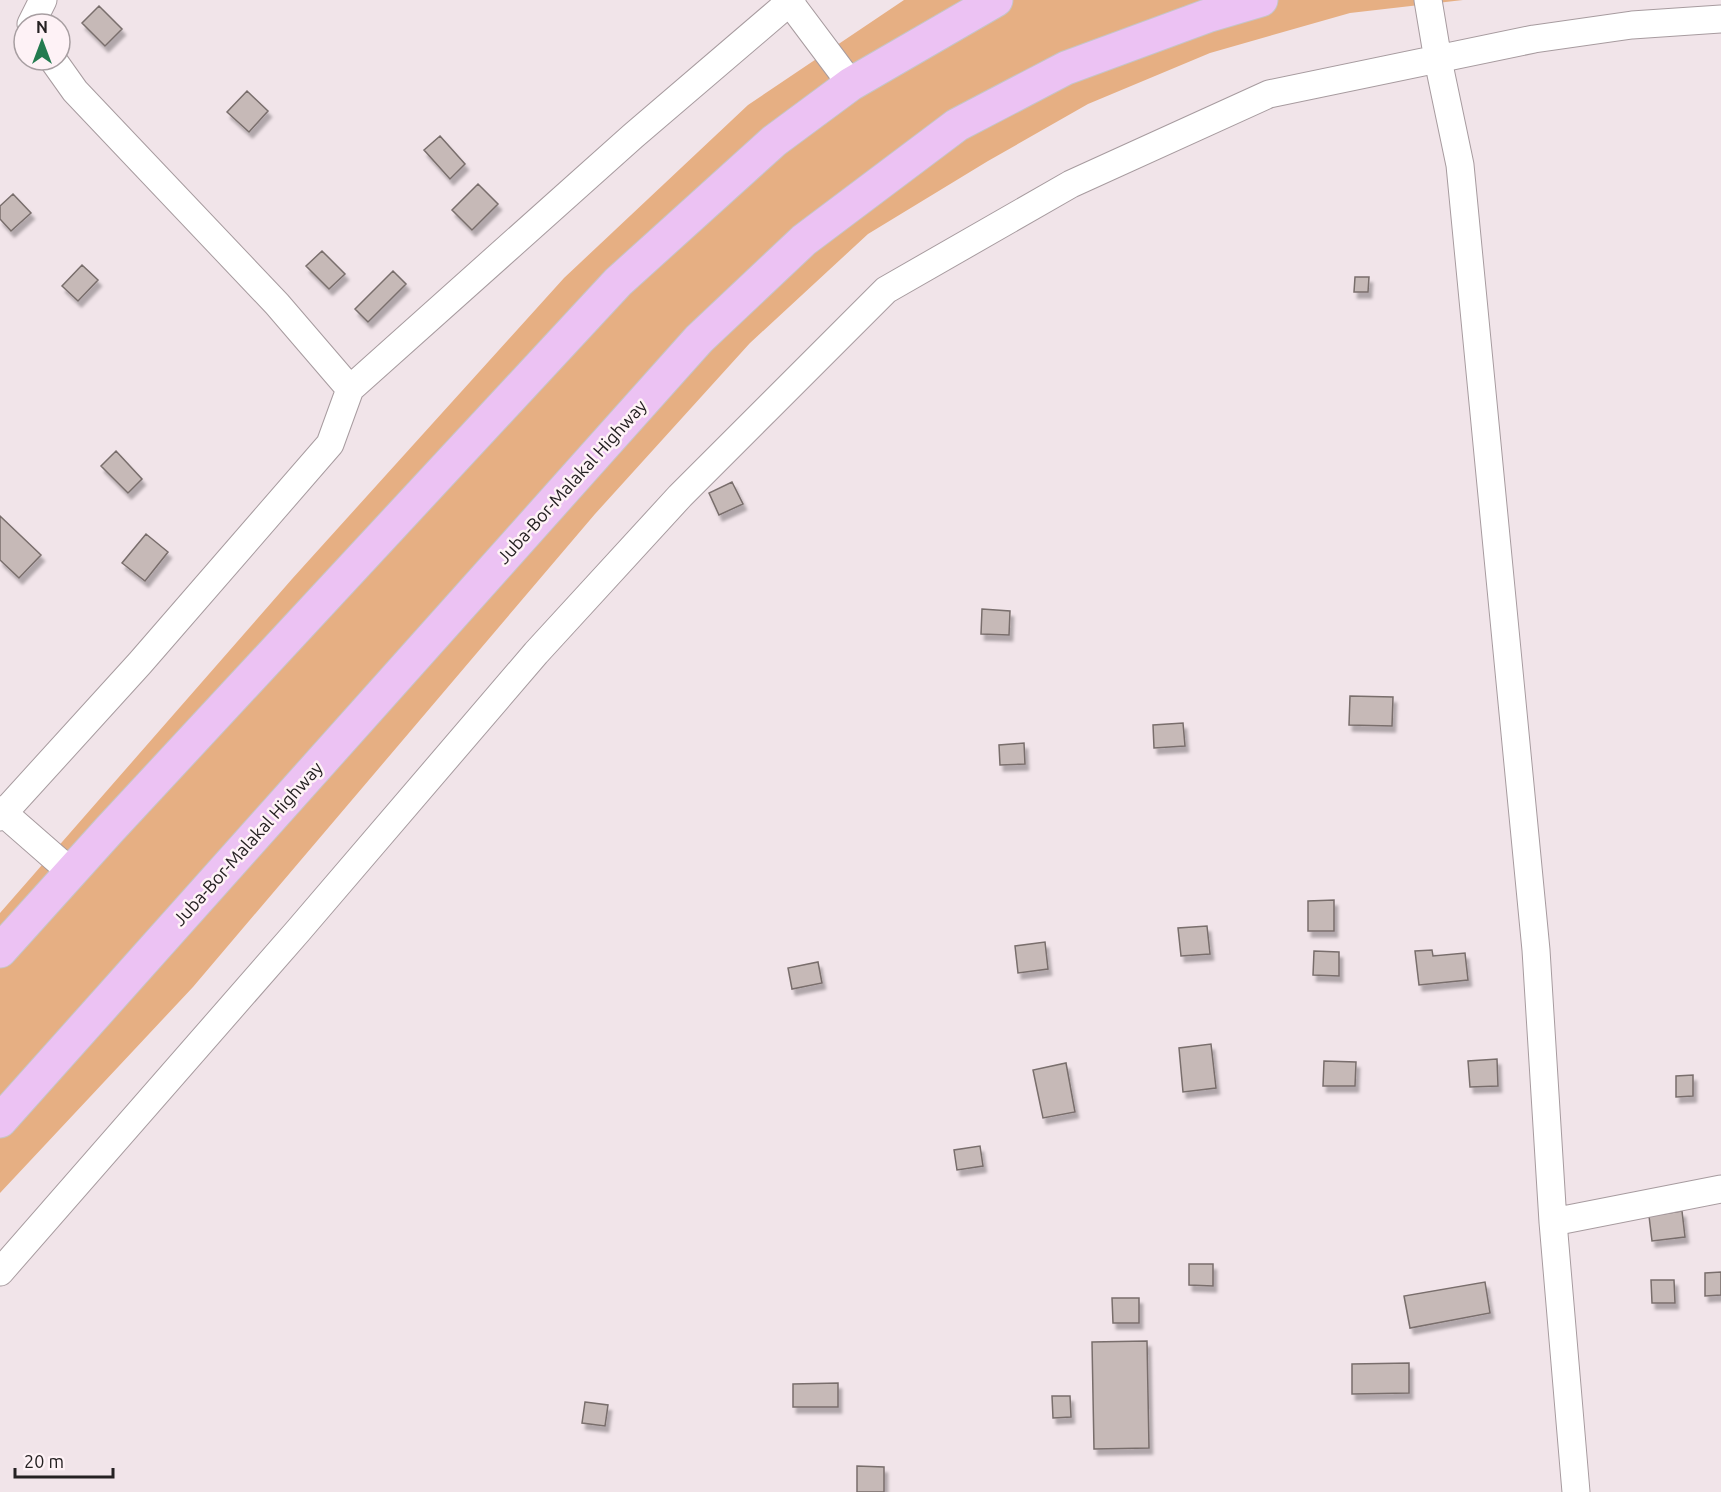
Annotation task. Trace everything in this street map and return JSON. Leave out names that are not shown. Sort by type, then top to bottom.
[{"type":"highway","points":[[0,951],[618,282],[774,141],[851,84],[996,0]]},
{"type":"highway","name":"Juba-Bor-Malakal Highway","points":[[0,1121],[699,339],[804,240],[957,125],[1066,68],[1207,16],[1262,0]]},
{"type":"street","points":[[71,872],[1,814],[140,663],[330,444],[350,389],[633,136],[790,0],[851,84]]},
{"type":"street","points":[[1428,0],[1437,60],[1461,177],[1536,950],[1553,1222],[1576,1492]]},
{"type":"street","points":[[0,1272],[298,932],[536,653],[680,496],[886,290],[1071,184],[1269,94],[1545,38],[1632,25],[1721,19]]},
{"type":"street","points":[[62,72],[75,91],[277,304],[350,389]]},
{"type":"street","points":[[1553,1222],[1721,1189]]},
{"type":"shaded area","points":[[904,0],[1463,0],[1350,13],[1210,53],[1088,104],[988,161],[868,234],[750,343],[595,514],[193,987],[0,1193],[0,913],[292,579],[564,278],[748,105]]},
{"type":"building","points":[[99,6],[122,29],[105,46],[82,23]]},
{"type":"building","points":[[247,91],[268,111],[249,132],[227,112]]},
{"type":"building","points":[[440,136],[465,164],[450,179],[424,150]]},
{"type":"building","points":[[478,184],[498,204],[472,230],[452,210]]},
{"type":"building","points":[[13,194],[31,213],[11,231],[0,219],[0,206]]},
{"type":"building","points":[[322,251],[345,274],[329,289],[306,266]]},
{"type":"building","points":[[82,265],[98,280],[78,301],[62,286]]},
{"type":"building","points":[[393,271],[406,284],[368,322],[355,309]]},
{"type":"building","points":[[1355,277],[1369,277],[1368,292],[1354,292]]},
{"type":"building","points":[[116,451],[142,479],[128,493],[101,466]]},
{"type":"building","points":[[732,482],[743,504],[719,515],[709,493]]},
{"type":"building","points":[[0,516],[41,555],[19,578],[0,560]]},
{"type":"building","points":[[146,534],[168,552],[145,581],[122,563]]},
{"type":"building","points":[[982,609],[1010,611],[1009,635],[981,634]]},
{"type":"building","points":[[1350,696],[1393,697],[1392,726],[1349,725]]},
{"type":"building","points":[[1183,723],[1185,746],[1154,748],[1153,725]]},
{"type":"building","points":[[1024,743],[1025,764],[1000,765],[999,745]]},
{"type":"building","points":[[1334,900],[1334,931],[1308,931],[1308,901]]},
{"type":"building","points":[[1207,926],[1210,954],[1181,956],[1178,928]]},
{"type":"building","points":[[1045,942],[1048,969],[1018,973],[1015,946]]},
{"type":"building","points":[[1432,950],[1433,956],[1465,953],[1468,980],[1419,985],[1415,951]]},
{"type":"building","points":[[1314,951],[1339,952],[1339,976],[1313,975]]},
{"type":"building","points":[[818,962],[822,983],[792,989],[788,968]]},
{"type":"building","points":[[1211,1044],[1216,1088],[1183,1092],[1179,1048]]},
{"type":"building","points":[[1497,1059],[1498,1086],[1470,1087],[1468,1061]]},
{"type":"building","points":[[1324,1061],[1356,1062],[1355,1086],[1323,1086]]},
{"type":"building","points":[[1066,1063],[1075,1112],[1043,1118],[1033,1070]]},
{"type":"building","points":[[1693,1075],[1693,1096],[1676,1097],[1676,1076]]},
{"type":"building","points":[[980,1146],[983,1166],[957,1170],[954,1150]]},
{"type":"building","points":[[1682,1211],[1685,1237],[1652,1241],[1649,1216]]},
{"type":"building","points":[[1189,1264],[1213,1264],[1213,1286],[1189,1285]]},
{"type":"building","points":[[1721,1272],[1721,1295],[1705,1296],[1705,1273]]},
{"type":"building","points":[[1651,1280],[1674,1280],[1675,1303],[1652,1303]]},
{"type":"building","points":[[1485,1282],[1490,1313],[1410,1328],[1404,1296]]},
{"type":"building","points":[[1112,1298],[1139,1298],[1139,1323],[1113,1323]]},
{"type":"building","points":[[1147,1341],[1149,1448],[1094,1449],[1092,1342]]},
{"type":"building","points":[[1409,1363],[1409,1393],[1352,1394],[1352,1364]]},
{"type":"building","points":[[838,1383],[838,1407],[793,1407],[793,1384]]},
{"type":"building","points":[[1052,1396],[1070,1396],[1071,1417],[1053,1418]]},
{"type":"building","points":[[585,1402],[608,1405],[605,1426],[582,1423]]},
{"type":"building","points":[[857,1466],[884,1467],[884,1492],[857,1492]]}]
